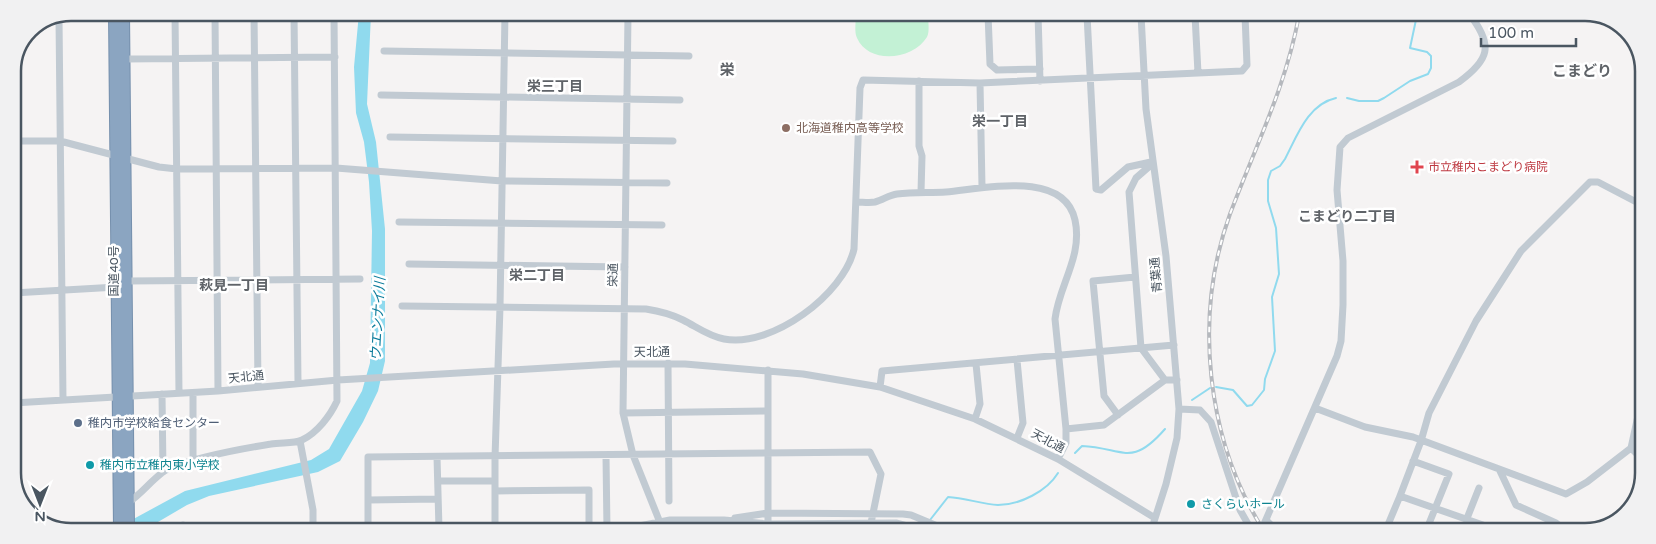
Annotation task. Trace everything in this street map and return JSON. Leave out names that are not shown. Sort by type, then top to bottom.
[{"type":"highway","name":"国道40号","points":[[114,21],[127,281],[122,397],[126,508],[121,523]]},
{"type":"highway","name":"国道40号","points":[[124,21],[125,58],[117,287],[128,523]]},
{"type":"street","points":[[175,21],[179,393]]},
{"type":"street","points":[[215,21],[218,391]]},
{"type":"street","points":[[254,21],[258,388]]},
{"type":"street","points":[[294,21],[298,383]]},
{"type":"street","points":[[126,508],[163,472],[194,461],[273,443],[300,442],[313,434],[333,411],[337,401],[338,380],[334,21]]},
{"type":"street","points":[[495,523],[505,21]]},
{"type":"street","name":"栄通","points":[[628,21],[623,413],[633,455],[660,521]]},
{"type":"street","points":[[988,21],[990,64],[998,70],[1040,69]]},
{"type":"street","points":[[1038,21],[1040,81]]},
{"type":"street","points":[[1087,21],[1096,188],[1101,190],[1128,167],[1152,163]]},
{"type":"street","name":"青葉通","points":[[1141,21],[1152,163],[1166,256],[1179,409],[1177,438],[1166,484],[1153,523]]},
{"type":"street","points":[[1195,21],[1198,73]]},
{"type":"street","points":[[402,306],[646,309],[671,315],[714,337],[728,340],[758,337],[780,328],[818,303],[849,265],[854,249],[862,82],[867,79],[980,83],[1242,71],[1247,65],[1245,21]]},
{"type":"street","points":[[1265,523],[1337,356],[1341,341],[1343,261],[1337,190],[1340,147],[1348,138],[1459,82],[1475,69],[1482,61],[1486,52],[1486,44],[1479,26],[1475,21]]},
{"type":"street","points":[[59,23],[63,400]]},
{"type":"street","points":[[384,51],[689,56]]},
{"type":"street","points":[[125,58],[335,57]]},
{"type":"street","points":[[919,81],[919,146],[922,156],[921,192]]},
{"type":"street","points":[[980,83],[982,187]]},
{"type":"street","points":[[381,95],[680,100]]},
{"type":"street","points":[[390,137],[673,142]]},
{"type":"street","points":[[21,142],[60,141],[159,167],[177,169],[336,168],[502,181],[667,183]]},
{"type":"street","points":[[1152,163],[1136,178],[1128,192],[1141,348],[1165,380]]},
{"type":"street","points":[[1389,523],[1421,440],[1429,413],[1476,321],[1521,251],[1590,182],[1598,182],[1635,202]]},
{"type":"street","points":[[856,202],[875,202],[894,194],[946,192],[982,187],[1040,187],[1056,194],[1071,210],[1075,220],[1076,249],[1074,261],[1056,309],[1055,319],[1066,429],[1066,443],[1058,459]]},
{"type":"street","points":[[398,222],[662,225]]},
{"type":"street","points":[[408,264],[625,267]]},
{"type":"street","points":[[1118,415],[1104,396],[1093,281],[1135,277]]},
{"type":"street","points":[[21,293],[117,287],[127,281],[360,279]]},
{"type":"street","points":[[880,387],[882,371],[1174,345]]},
{"type":"street","points":[[1017,360],[1023,423],[1017,438]]},
{"type":"street","points":[[668,363],[669,502]]},
{"type":"street","name":"天北通","points":[[21,403],[218,391],[338,380],[623,364],[668,363],[768,370],[812,375],[880,387],[975,419],[1058,459],[1155,518]]},
{"type":"street","points":[[975,419],[980,404],[976,364]]},
{"type":"street","points":[[768,370],[768,523]]},
{"type":"street","points":[[1066,429],[1104,425],[1165,380],[1177,380]]},
{"type":"street","points":[[193,392],[194,461]]},
{"type":"street","points":[[162,394],[163,472]]},
{"type":"street","points":[[1315,408],[1365,427],[1421,440],[1566,494],[1587,482],[1631,448],[1635,430]]},
{"type":"street","points":[[1179,409],[1200,410],[1211,422],[1240,510],[1247,523]]},
{"type":"street","points":[[623,413],[768,411]]},
{"type":"street","points":[[300,442],[313,510],[313,523]]},
{"type":"street","points":[[1631,448],[1635,452]]},
{"type":"street","points":[[368,523],[368,458],[870,452],[882,474],[871,523]]},
{"type":"street","points":[[606,456],[606,523]]},
{"type":"street","points":[[438,457],[439,523]]},
{"type":"street","points":[[1413,461],[1449,474],[1429,523]]},
{"type":"street","points":[[1500,471],[1516,505],[1556,523]]},
{"type":"street","points":[[438,481],[495,481]]},
{"type":"street","points":[[1466,521],[1479,488]]},
{"type":"street","points":[[495,491],[589,490],[589,523]]},
{"type":"street","points":[[1400,496],[1473,523]]},
{"type":"street","points":[[368,500],[438,499]]},
{"type":"street","points":[[724,520],[768,514],[902,514],[930,523]]},
{"type":"street","points":[[808,514],[808,523]]},
{"type":"street","points":[[651,523],[660,521],[724,520],[757,523]]},
{"type":"street","points":[[1266,520],[1269,523]]},
{"type":"green space","points":[[856,21],[928,21],[927,37],[912,51],[902,55],[881,56],[871,52],[863,47],[856,36]]},
{"type":"water","name":"ウエンナイ川","points":[[358,21],[371,21],[367,104],[376,142],[385,229],[385,361],[378,391],[363,422],[340,461],[318,472],[209,496],[187,505],[156,523],[126,523],[185,491],[311,460],[329,449],[362,391],[370,363],[372,231],[364,142],[356,113],[354,67]]},
{"type":"waterway","points":[[1347,98],[1359,101],[1378,101],[1410,81],[1428,74],[1431,68],[1431,56],[1427,52],[1410,48],[1416,21]]},
{"type":"waterway","points":[[1216,387],[1233,390],[1247,406],[1252,405],[1264,390],[1265,379],[1275,351],[1272,297],[1279,274],[1276,228],[1268,201],[1268,180],[1271,171],[1280,166],[1285,159],[1304,122],[1318,107],[1326,101],[1336,98]]},
{"type":"waterway","points":[[1192,400],[1210,388]]},
{"type":"waterway","points":[[1075,453],[1082,446],[1126,453],[1135,452],[1144,448],[1165,429]]},
{"type":"waterway","points":[[930,520],[948,497],[998,505],[1015,503],[1040,491],[1058,473]]},
{"type":"railway","points":[[1260,523],[1244,495],[1229,457],[1218,418],[1211,377],[1209,335],[1212,294],[1218,253],[1230,214],[1278,92],[1298,21]]},
{"type":"place","name":"北海道稚内高等学校","points":[[786,128]]},
{"type":"place","name":"市立稚内こまどり病院","points":[[1417,167]]},
{"type":"place","name":"稚内市学校給食センター","points":[[78,423]]},
{"type":"place","name":"稚内市立稚内東小学校","points":[[90,465]]},
{"type":"place","name":"さくらいホール","points":[[1191,504]]},
{"type":"district","name":"栄","points":[[727,70]]},
{"type":"district","name":"こまどり","points":[[1582,71]]},
{"type":"district","name":"栄三丁目","points":[[555,86]]},
{"type":"district","name":"栄一丁目","points":[[1000,121]]},
{"type":"district","name":"こまどり二丁目","points":[[1347,216]]},
{"type":"district","name":"栄二丁目","points":[[537,275]]},
{"type":"district","name":"萩見一丁目","points":[[234,285]]}]
